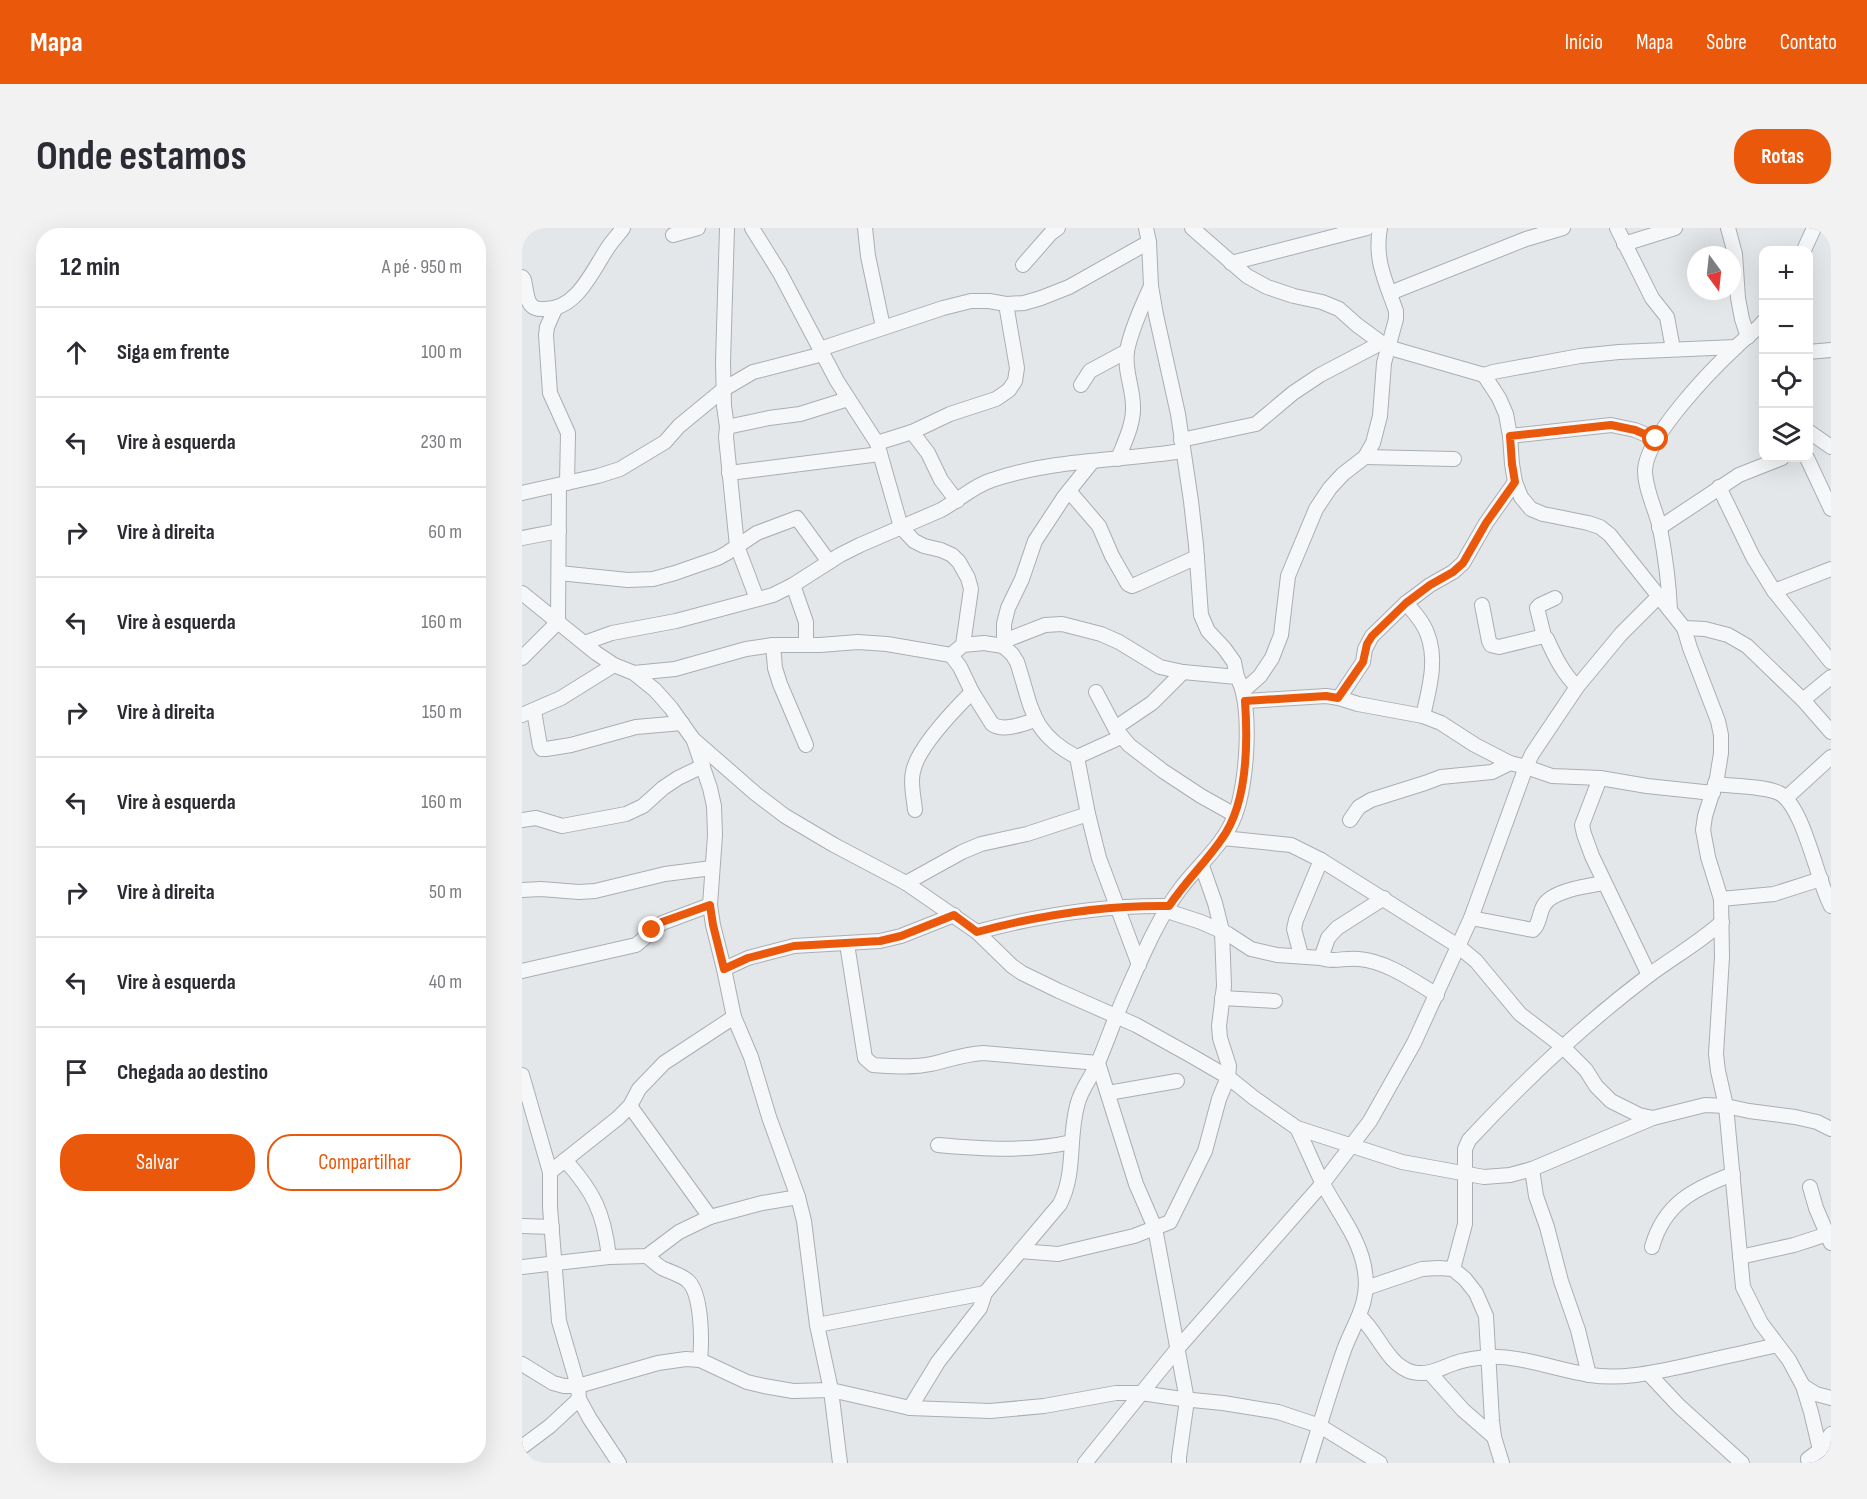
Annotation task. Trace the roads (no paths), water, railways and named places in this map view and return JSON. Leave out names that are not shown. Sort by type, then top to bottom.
[{"type":"street","points":[[522,658],[558,622],[559,531],[568,433],[550,393],[547,327],[555,309],[578,292],[623,228]]},
{"type":"street","points":[[673,235],[698,228]]},
{"type":"street","points":[[727,228],[723,362],[729,473],[737,546],[757,599]]},
{"type":"street","points":[[752,228],[780,273],[848,399],[878,449],[902,527],[914,541],[952,555],[968,578],[971,589],[963,645]]},
{"type":"street","points":[[865,228],[868,256],[883,327]]},
{"type":"street","points":[[1023,266],[1058,228]]},
{"type":"street","points":[[1192,228],[1247,276],[1267,287],[1339,309],[1384,345],[1484,375],[1580,356],[1736,347]]},
{"type":"street","points":[[1231,263],[1254,255],[1367,228]]},
{"type":"street","points":[[1244,696],[1272,658],[1281,635],[1288,576],[1316,509],[1330,488],[1343,474],[1365,457],[1373,443],[1380,416],[1384,345],[1396,319],[1396,311],[1379,259],[1377,246],[1380,228]]},
{"type":"street","points":[[1390,293],[1526,234],[1563,228]]},
{"type":"street","points":[[1617,228],[1652,298],[1667,316],[1673,349]]},
{"type":"street","points":[[1624,244],[1675,228]]},
{"type":"street","points":[[1670,610],[1669,583],[1645,470],[1656,439],[1683,404],[1736,347],[1758,332],[1742,320],[1735,254],[1728,228]]},
{"type":"street","points":[[1806,246],[1814,228]]},
{"type":"street","points":[[522,494],[620,469],[665,442],[679,426],[724,389],[753,372],[822,351],[883,327],[943,308],[971,301],[1006,304],[1023,303],[1041,298],[1069,287],[1147,235],[1156,315],[1178,414],[1197,557],[1201,615],[1209,631],[1234,662],[1244,696],[1245,765],[1241,794],[1235,815],[1223,838],[1202,866],[1180,889],[1168,909],[1116,1016],[1098,1063],[1077,1105],[1071,1169],[1067,1189],[1060,1204],[985,1293],[980,1308],[938,1362],[910,1408]]},
{"type":"street","points":[[522,278],[529,302],[533,307],[555,309]]},
{"type":"street","points":[[1118,459],[1134,404],[1128,378],[1127,351],[1151,286]]},
{"type":"street","points":[[729,473],[878,449],[950,414],[996,399],[1009,390],[1015,381],[1017,368],[1006,304]]},
{"type":"street","points":[[585,643],[612,633],[676,621],[757,599],[793,585],[861,545],[957,501],[974,488],[992,480],[1063,464],[1118,459],[1182,446],[1256,424],[1293,393],[1320,375],[1384,345]]},
{"type":"street","points":[[1813,352],[1831,350]]},
{"type":"street","points":[[1081,385],[1090,371],[1127,351]]},
{"type":"street","points":[[1484,375],[1506,414],[1515,482],[1521,497],[1531,509],[1543,514],[1588,523],[1600,527],[1610,535],[1684,628],[1720,728],[1721,753],[1703,830],[1708,857],[1721,898],[1722,957],[1716,1054],[1726,1106],[1743,1287],[1761,1323],[1789,1360],[1803,1386],[1820,1450]]},
{"type":"street","points":[[727,427],[800,414],[848,399]]},
{"type":"street","points":[[1510,436],[1611,425],[1635,430],[1656,439]]},
{"type":"street","points":[[912,432],[928,453],[941,480],[957,501]]},
{"type":"street","points":[[1813,438],[1831,447]]},
{"type":"street","points":[[1365,457],[1454,459]]},
{"type":"street","points":[[1092,462],[1035,541],[1022,579],[1008,608],[1003,643],[1017,662],[1035,720],[1050,739],[1077,757],[1088,814],[1100,858],[1139,965]]},
{"type":"street","points":[[1659,528],[1739,475],[1772,462]]},
{"type":"street","points":[[1809,462],[1831,509]]},
{"type":"street","points":[[1338,698],[1363,662],[1367,644],[1386,621],[1406,603],[1463,563],[1486,523],[1515,482]]},
{"type":"street","points":[[1719,487],[1753,557],[1774,591],[1831,662]]},
{"type":"street","points":[[1069,491],[1099,526],[1128,584],[1132,586],[1197,557]]},
{"type":"street","points":[[559,573],[639,581],[653,579],[707,562],[727,553],[757,533],[797,518],[829,562]]},
{"type":"street","points":[[522,538],[559,531]]},
{"type":"street","points":[[1774,591],[1831,569]]},
{"type":"street","points":[[793,585],[806,622],[807,645]]},
{"type":"street","points":[[522,593],[596,653],[634,673],[655,690],[693,740],[703,765],[714,806],[715,835],[710,905],[713,925],[734,1017],[751,1057],[769,1117],[798,1197],[805,1231],[817,1325],[831,1390],[840,1463]]},
{"type":"street","points":[[1085,1463],[1178,1348],[1323,1183],[1370,1120],[1414,1043],[1472,918],[1532,754],[1577,687],[1621,634],[1659,596]]},
{"type":"street","points":[[1555,598],[1537,608],[1544,636],[1559,665],[1577,687]]},
{"type":"street","points":[[1406,603],[1422,622],[1432,654],[1432,669],[1424,716]]},
{"type":"street","points":[[1482,605],[1489,641],[1495,647],[1544,636]]},
{"type":"street","points":[[951,655],[963,645],[1003,643],[1045,625],[1062,624],[1101,634],[1119,642],[1160,667],[1183,672],[1237,676]]},
{"type":"street","points":[[1684,628],[1705,629],[1728,635],[1747,646],[1803,700],[1831,732]]},
{"type":"street","points":[[634,673],[675,669],[772,645],[858,642],[887,644],[951,655],[996,728],[1035,720]]},
{"type":"street","points":[[772,645],[780,684],[806,745]]},
{"type":"street","points":[[614,664],[561,698],[528,713],[542,749],[571,745],[636,727],[682,723]]},
{"type":"street","points":[[1077,757],[1118,733],[1152,704],[1183,672]]},
{"type":"street","points":[[1803,700],[1831,677]]},
{"type":"street","points":[[915,810],[912,772],[916,761],[941,725],[972,692]]},
{"type":"street","points":[[1096,692],[1118,733],[1163,771],[1235,815]]},
{"type":"street","points":[[1244,696],[1326,696],[1424,716],[1441,723],[1475,745],[1510,763],[1552,776],[1600,778],[1647,786],[1770,790],[1779,793],[1786,798],[1797,817],[1821,879],[1824,893],[1831,906]]},
{"type":"street","points":[[693,740],[784,816],[906,883],[977,932],[1012,966],[1059,991],[1116,1016],[1228,1077],[1297,1128],[1402,1162],[1484,1177],[1532,1170],[1653,1118],[1705,1105],[1795,1117],[1817,1122],[1831,1129]]},
{"type":"street","points":[[1786,798],[1831,757]]},
{"type":"street","points":[[1350,820],[1359,807],[1371,800],[1441,777],[1492,772],[1510,763]]},
{"type":"street","points":[[522,820],[536,818],[562,826],[626,814],[643,806],[678,778],[703,765]]},
{"type":"street","points":[[1600,778],[1582,825],[1592,856],[1649,975]]},
{"type":"street","points":[[906,883],[981,844],[1027,834],[1088,814]]},
{"type":"street","points":[[1223,838],[1291,845],[1321,860],[1384,898],[1458,946],[1476,962],[1520,1014],[1563,1046],[1611,1101],[1653,1118]]},
{"type":"street","points":[[1301,956],[1294,929],[1321,860]]},
{"type":"street","points":[[1020,1251],[1058,1254],[1134,1236],[1155,1228],[1170,1221],[1195,1173],[1205,1151],[1219,1099],[1228,1077],[1229,1066],[1220,1038],[1219,1026],[1225,971],[1222,931],[1202,866]]},
{"type":"street","points":[[522,890],[595,891],[665,874],[712,868]]},
{"type":"street","points":[[1721,898],[1774,894],[1821,879]]},
{"type":"street","points":[[1472,918],[1533,930],[1544,903],[1558,894],[1605,883]]},
{"type":"street","points":[[1321,958],[1328,938],[1337,928],[1384,898]]},
{"type":"street","points":[[522,971],[636,945],[662,922],[710,905]]},
{"type":"street","points":[[977,932],[1042,917],[1118,907],[1168,909],[1222,931],[1251,949],[1277,955],[1321,958],[1329,962],[1364,959],[1397,970],[1437,995]]},
{"type":"street","points":[[724,969],[748,958],[794,946],[880,941],[901,936],[954,915]]},
{"type":"street","points":[[1453,1269],[1466,1224],[1465,1149],[1469,1140],[1563,1046],[1649,975],[1700,941],[1722,922]]},
{"type":"street","points":[[848,944],[865,1058],[873,1065],[914,1066],[983,1053],[1098,1063]]},
{"type":"street","points":[[1222,998],[1275,1001]]},
{"type":"street","points":[[550,1172],[630,1106],[639,1089],[664,1063],[734,1017]]},
{"type":"street","points":[[1098,1063],[1136,1184],[1155,1228],[1187,1400],[1179,1463]]},
{"type":"street","points":[[522,1075],[550,1172],[550,1207],[559,1321],[579,1392],[590,1419],[619,1463]]},
{"type":"street","points":[[1108,1093],[1177,1081]]},
{"type":"street","points":[[630,1106],[710,1217]]},
{"type":"street","points":[[1297,1128],[1358,1248],[1366,1273],[1366,1288],[1360,1317],[1345,1348],[1308,1463]]},
{"type":"street","points":[[938,1145],[1017,1150],[1072,1142]]},
{"type":"street","points":[[565,1160],[593,1194],[607,1234],[609,1257]]},
{"type":"street","points":[[1532,1170],[1536,1196],[1547,1227],[1561,1281],[1574,1316],[1589,1375]]},
{"type":"street","points":[[1652,1247],[1659,1226],[1676,1204],[1700,1187],[1733,1174]]},
{"type":"street","points":[[1740,1257],[1829,1237],[1816,1208],[1810,1186]]},
{"type":"street","points":[[522,1267],[609,1257],[647,1256],[679,1232],[710,1217],[762,1203],[798,1197]]},
{"type":"street","points":[[522,1226],[552,1227]]},
{"type":"street","points":[[647,1256],[659,1266],[688,1281],[693,1290],[702,1329],[700,1360]]},
{"type":"street","points":[[1366,1288],[1422,1269],[1453,1269],[1470,1284],[1486,1316],[1494,1437],[1502,1463]]},
{"type":"street","points":[[817,1325],[985,1293]]},
{"type":"street","points":[[1360,1317],[1402,1367],[1413,1372],[1430,1373],[1455,1363],[1488,1357],[1513,1358],[1589,1375],[1625,1377],[1649,1374],[1777,1345]]},
{"type":"street","points":[[522,1447],[550,1426],[579,1392],[658,1363],[686,1359],[700,1360],[755,1384],[793,1392],[831,1390],[910,1408],[990,1411],[1044,1406],[1116,1393],[1140,1393],[1223,1403],[1278,1412],[1320,1426],[1380,1463]]},
{"type":"street","points":[[522,1364],[552,1383],[579,1392]]},
{"type":"street","points":[[1430,1373],[1463,1410],[1494,1437]]},
{"type":"street","points":[[1649,1374],[1679,1406],[1742,1463]]},
{"type":"street","points":[[1803,1386],[1816,1394],[1831,1398]]},
{"type":"street","points":[[1809,1463],[1808,1459],[1820,1450],[1831,1434]]}]
